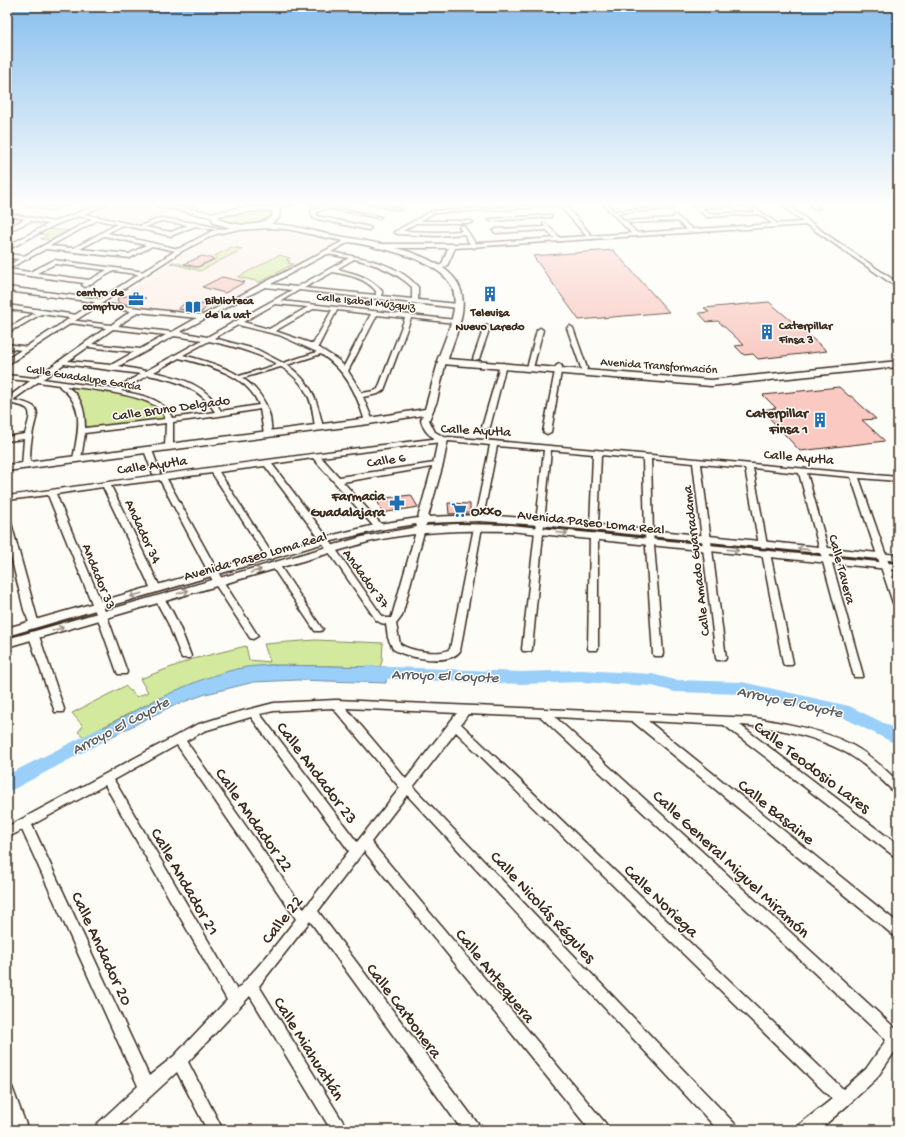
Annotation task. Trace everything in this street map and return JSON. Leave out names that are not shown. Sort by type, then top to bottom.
[{"type":"main road","points":[[415,257],[439,268],[447,274],[456,286],[459,299],[458,306],[443,358]]},
{"type":"main road","name":"Avenida Transformación","points":[[443,358],[476,359],[530,366]]},
{"type":"main road","name":"Avenida Transformación","points":[[443,358],[503,365],[645,375],[711,383],[898,359]]},
{"type":"main road","name":"Avenida Transformación","points":[[832,368],[898,364]]},
{"type":"street","points":[[16,257],[24,258]]},
{"type":"street","points":[[7,363],[169,257]]},
{"type":"street","points":[[111,368],[202,317],[316,257]]},
{"type":"street","points":[[349,257],[385,266],[402,275],[415,287],[415,301]]},
{"type":"street","points":[[439,268],[445,265],[448,257]]},
{"type":"street","points":[[857,257],[898,286]]},
{"type":"street","points":[[7,269],[24,258]]},
{"type":"street","points":[[115,391],[353,258]]},
{"type":"street","points":[[31,274],[54,262],[144,273]]},
{"type":"street","points":[[7,269],[31,274],[90,282]]},
{"type":"street","points":[[82,287],[112,270]]},
{"type":"street","points":[[333,270],[369,281],[379,291],[379,297]]},
{"type":"street","points":[[265,284],[458,306]]},
{"type":"street","points":[[7,289],[136,310],[202,317]]},
{"type":"street","name":"Calle Isabel Múzquiz","points":[[275,302],[374,314],[454,321]]},
{"type":"street","points":[[270,330],[314,306]]},
{"type":"street","points":[[7,307],[40,312],[112,327],[208,339],[245,348],[268,357],[282,365],[301,380],[313,397],[319,427]]},
{"type":"street","points":[[314,348],[335,309]]},
{"type":"street","points":[[7,401],[136,310]]},
{"type":"street","points":[[7,333],[40,312]]},
{"type":"street","points":[[345,371],[374,314]]},
{"type":"street","points":[[360,395],[381,390],[408,317]]},
{"type":"street","points":[[238,323],[270,330],[322,352],[345,371],[360,395],[369,421]]},
{"type":"street","points":[[7,326],[15,328]]},
{"type":"street","points":[[476,359],[487,327]]},
{"type":"street","points":[[570,328],[584,370]]},
{"type":"street","points":[[530,366],[540,330]]},
{"type":"street","points":[[87,345],[140,351]]},
{"type":"street","points":[[7,346],[28,349]]},
{"type":"street","points":[[239,378],[322,352]]},
{"type":"street","points":[[178,356],[212,365],[239,378],[252,388],[263,406],[268,434]]},
{"type":"street","points":[[443,358],[433,401],[426,420],[428,429],[432,434],[443,439],[422,524],[392,621],[393,638],[397,646],[404,651],[428,655],[449,655],[455,651],[457,644],[457,631],[494,442]]},
{"type":"street","points":[[62,362],[148,373],[176,380],[202,392],[213,403],[219,414]]},
{"type":"street","points":[[486,427],[503,365]]},
{"type":"street","points":[[547,432],[558,368]]},
{"type":"street","name":"Calle Guadalupe García","points":[[7,377],[115,391],[145,398],[159,404],[163,408],[169,420]]},
{"type":"street","points":[[57,383],[69,389],[79,402],[81,409],[82,431],[77,459]]},
{"type":"street","points":[[7,401],[21,403],[32,408],[34,416],[28,436],[26,466]]},
{"type":"street","name":"Calle Bruno Delgado","points":[[82,431],[219,414],[263,406]]},
{"type":"street","name":"Calle Ayutla","points":[[7,468],[369,421],[429,411]]},
{"type":"street","points":[[169,420],[169,447]]},
{"type":"street","points":[[7,439],[28,436]]},
{"type":"street","name":"Calle Ayutla","points":[[7,498],[106,485],[159,474],[214,470],[315,455],[443,439],[494,442],[898,479]]},
{"type":"street","points":[[527,649],[548,447]]},
{"type":"street","points":[[148,450],[159,474],[216,577],[253,636]]},
{"type":"street","points":[[593,648],[594,532],[598,452]]},
{"type":"street","points":[[315,455],[379,527]]},
{"type":"street","points":[[647,456],[649,537],[658,654]]},
{"type":"street","name":"Calle Amado Guarradama","points":[[697,461],[721,658]]},
{"type":"street","name":"Andador 37","points":[[267,463],[328,545],[379,618],[384,622],[392,621]]},
{"type":"street","name":"Calle 6","points":[[338,480],[438,464]]},
{"type":"street","points":[[749,466],[788,663]]},
{"type":"street","points":[[214,470],[318,629]]},
{"type":"street","name":"Calle Tavera","points":[[802,470],[858,675]]},
{"type":"street","points":[[854,475],[898,603]]},
{"type":"street","name":"Andador 34","points":[[106,485],[173,623],[186,656]]},
{"type":"street","name":"Andador 33","points":[[51,492],[100,611],[122,672]]},
{"type":"street","name":"Avenida Paseo Loma Real","points":[[7,643],[34,630],[328,545],[379,527],[422,524],[446,526],[478,522],[539,526],[884,561],[898,567]]},
{"type":"street","points":[[7,523],[34,630],[59,709]]},
{"type":"street","name":"Avenida Paseo Loma Real","points":[[328,545],[392,532],[422,524]]},
{"type":"street","name":"Avenida Paseo Loma Real","points":[[884,561],[898,558]]},
{"type":"street","name":"Avenida Paseo Loma Real","points":[[7,632],[34,630]]},
{"type":"street","points":[[7,833],[179,739],[207,726],[274,707],[336,704],[727,721],[781,726],[828,739],[846,748],[878,769],[898,789]]},
{"type":"street","name":"Calle Nicolás Régules","points":[[336,704],[406,787],[729,1130]]},
{"type":"street","name":"Calle 22","points":[[103,1130],[147,1088],[179,1061],[235,1000],[251,985],[272,960],[466,709]]},
{"type":"street","name":"Calle Andador 23","points":[[253,712],[360,847]]},
{"type":"street","name":"Calle General Miguel Miramón","points":[[544,713],[897,1037]]},
{"type":"street","name":"Calle Basaine","points":[[635,717],[898,931]]},
{"type":"street","name":"Calle Teodosio Lares","points":[[727,721],[898,852]]},
{"type":"street","name":"Calle Noriega","points":[[455,725],[843,1100]]},
{"type":"street","name":"Calle Andador 22","points":[[179,739],[306,915]]},
{"type":"street","name":"Calle Andador 21","points":[[107,778],[235,1000]]},
{"type":"street","name":"Calle Andador 20","points":[[25,823],[147,1088]]},
{"type":"street","name":"Calle Antequera","points":[[360,847],[600,1130]]},
{"type":"street","name":"Calle Carbonera","points":[[306,915],[472,1130]]},
{"type":"street","name":"Calle Miahuatlán","points":[[251,985],[340,1130]]},
{"type":"street","points":[[806,1130],[843,1100],[871,1074],[897,1037]]},
{"type":"street","points":[[179,1061],[215,1130]]},
{"type":"street","points":[[7,1092],[20,1130]]},
{"type":"shaded area","points":[[178,257],[314,257],[203,316],[107,305]]},
{"type":"green space","points":[[217,257],[227,257],[200,271],[170,263],[173,262],[197,268],[216,259]]},
{"type":"green space","points":[[275,257],[290,258],[286,260],[290,261],[288,263],[293,264],[260,282],[238,277]]},
{"type":"green space","points":[[61,384],[134,394],[155,402],[169,420],[86,428],[80,402],[68,388]]},
{"type":"green space","points":[[315,640],[383,643],[382,661],[380,667],[270,665],[237,669],[157,699],[84,737],[78,732],[83,726],[72,713],[125,686],[137,697],[148,692],[140,679],[193,659],[246,646],[249,660],[270,662],[264,644]]},
{"type":"water","points":[[270,665],[387,667],[386,683],[298,680],[254,682],[206,694],[172,706],[89,748],[81,739],[176,690],[196,682],[241,668]]},
{"type":"building","points":[[200,257],[214,259],[197,267],[184,264]]},
{"type":"building","points":[[534,257],[619,257],[669,312],[579,320]]},
{"type":"building","points":[[222,277],[245,282],[225,293],[202,287]]},
{"type":"building","name":"centro de comptuo","points":[[132,295],[146,298],[134,304],[122,304],[118,302],[117,298]]},
{"type":"building","name":"Caterpillar Finsa 3","points":[[769,302],[827,351],[758,359],[753,354],[744,355],[735,346],[744,345],[718,321],[707,322],[699,313],[709,312],[704,308]]},
{"type":"building","name":"Biblioteca de la uat","points":[[185,303],[208,305],[202,312],[178,309]]},
{"type":"building","name":"Caterpillar Finsa 1","points":[[839,387],[876,419],[862,420],[885,441],[800,451],[762,410],[776,408],[763,395]]},
{"type":"building","name":"Farmacia Guadalajara","points":[[411,495],[418,507],[382,513],[377,499]]},
{"type":"building","name":"Oxxo","points":[[448,503],[470,504],[470,513],[449,514]]},
{"type":"waterway","name":"Arroyo El Coyote","points":[[367,672],[522,678],[581,676],[652,680],[675,686],[742,688],[843,710],[898,738]]},
{"type":"waterway","name":"Arroyo El Coyote","points":[[7,784],[102,734]]},
{"type":"place","name":"Televisa Nuevo Laredo","points":[[490,294]]},
{"type":"place","name":"centro de comptuo","points":[[136,299]]},
{"type":"place","name":"Biblioteca de la uat","points":[[193,307]]},
{"type":"place","name":"Caterpillar Finsa 3","points":[[767,332]]},
{"type":"place","name":"Caterpillar Finsa 1","points":[[820,420]]},
{"type":"place","name":"Farmacia Guadalajara","points":[[397,503]]},
{"type":"place","name":"Oxxo","points":[[459,510]]}]
